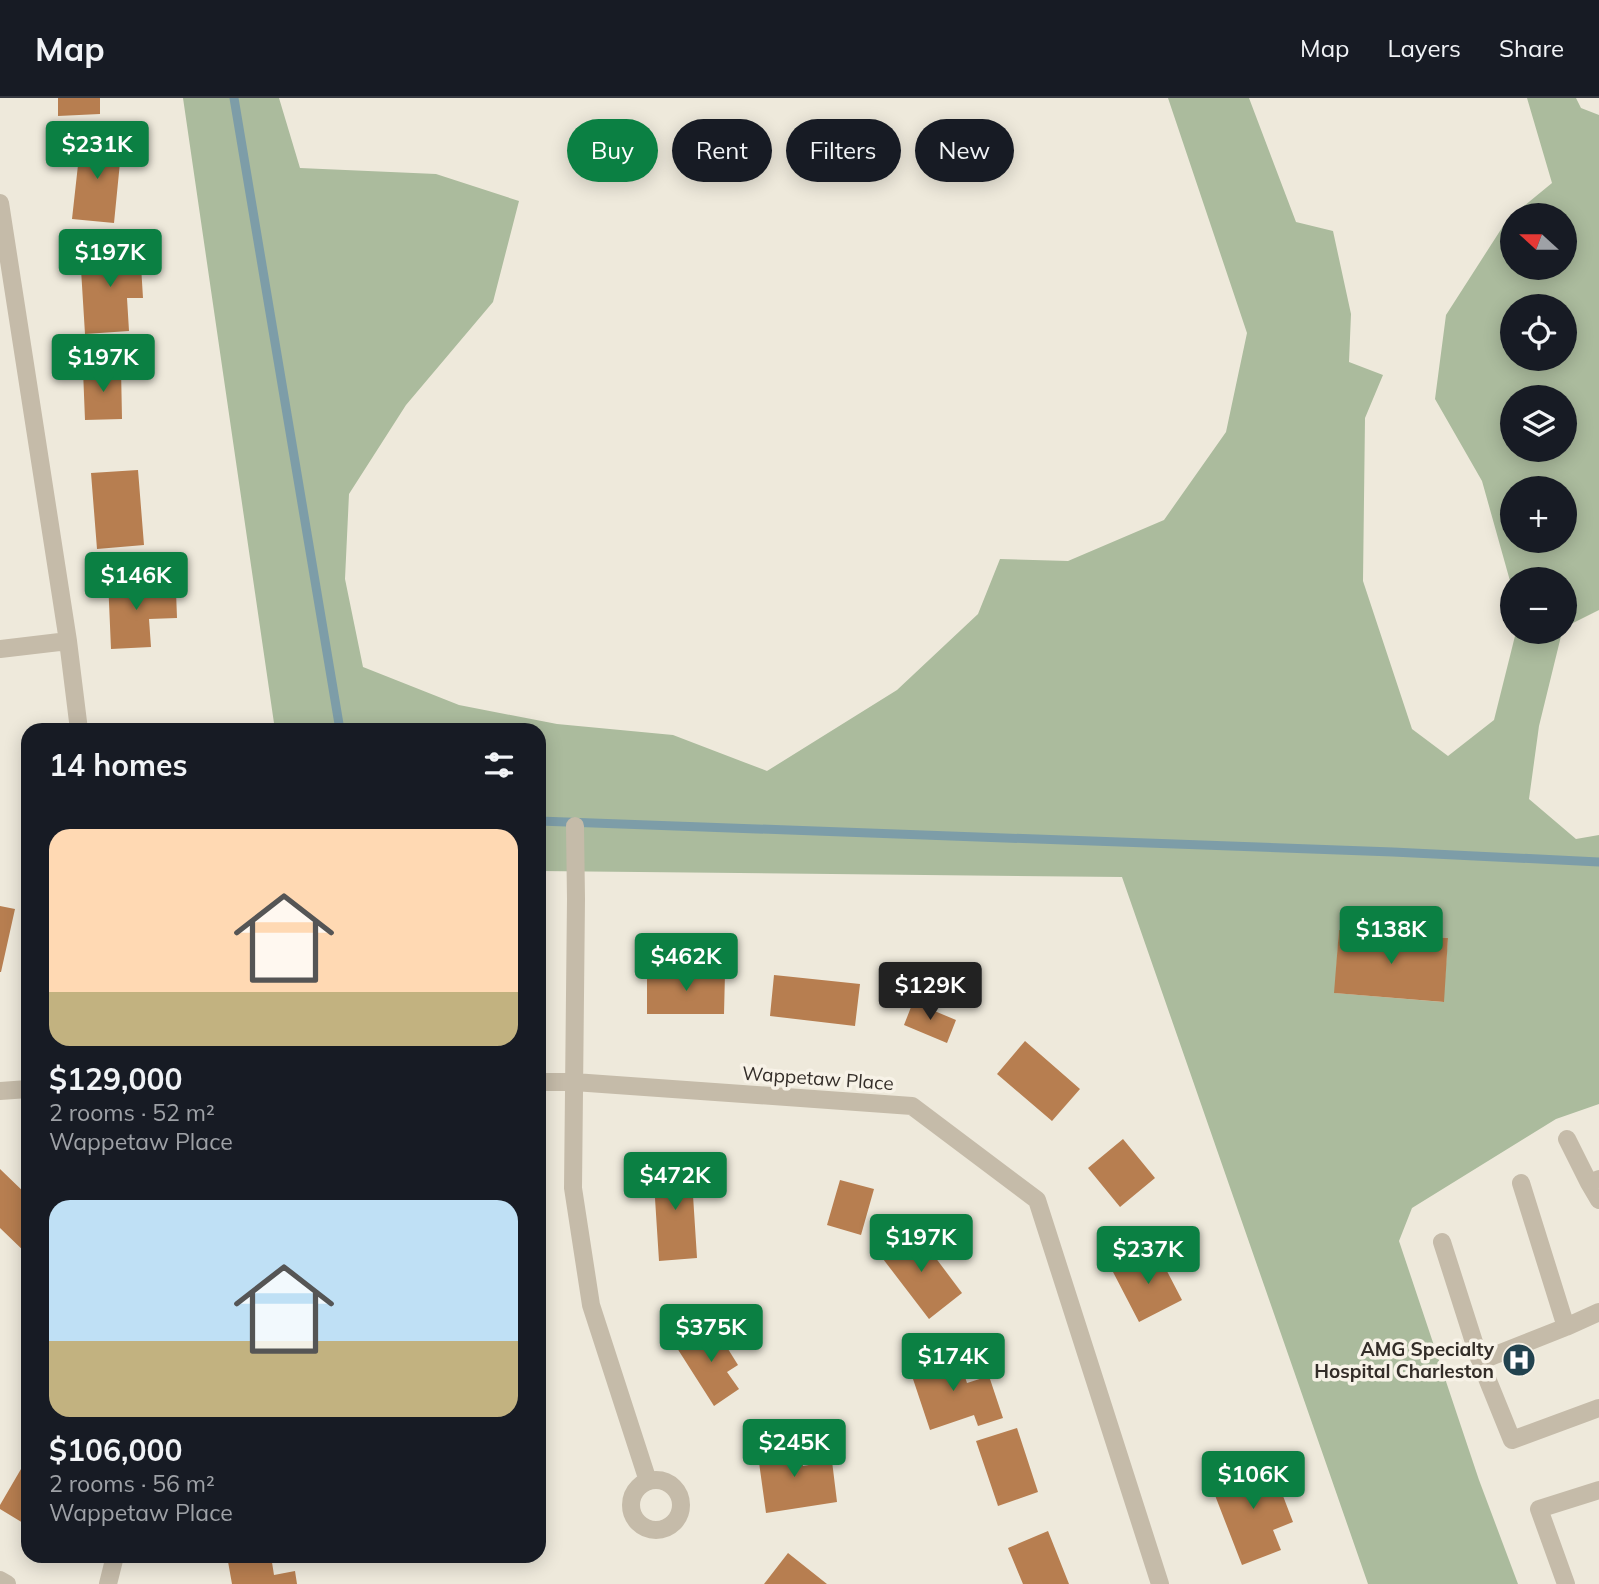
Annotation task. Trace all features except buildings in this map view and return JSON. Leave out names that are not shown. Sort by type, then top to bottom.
[{"type":"street","points":[[0,203],[68,641],[78,723]]},
{"type":"street","points":[[0,649],[68,641]]},
{"type":"street","points":[[575,826],[573,1188],[591,1305],[648,1481]]},
{"type":"street","name":"Wappetaw Place","points":[[546,1082],[912,1106],[1037,1199],[1160,1584]]},
{"type":"street","points":[[0,1091],[21,1090]]},
{"type":"street","points":[[1567,1139],[1594,1181],[1599,1200]]},
{"type":"street","points":[[1521,1183],[1566,1327]]},
{"type":"street","points":[[1442,1242],[1480,1361],[1512,1440],[1599,1408]]},
{"type":"street","points":[[1480,1361],[1599,1312]]},
{"type":"street","points":[[1566,1584],[1539,1509],[1599,1490]]},
{"type":"street","points":[[108,1584],[113,1563]]},
{"type":"street","points":[[0,1580],[7,1584]]},
{"type":"green space","points":[[183,98],[279,98],[300,168],[436,174],[519,201],[493,302],[406,405],[349,494],[345,579],[363,667],[459,705],[557,724],[673,735],[767,771],[897,690],[978,614],[1000,559],[1068,561],[1164,520],[1226,432],[1247,333],[1168,98],[1249,98],[1296,222],[1333,231],[1351,314],[1349,362],[1383,375],[1365,418],[1363,581],[1412,729],[1448,756],[1494,720],[1513,644],[1559,644],[1539,726],[1529,799],[1576,839],[1599,835],[1599,1104],[1556,1119],[1412,1208],[1399,1241],[1479,1480],[1518,1584],[1368,1584],[1122,877],[546,871],[546,723],[274,723]],"holes":[[[1339,930],[1448,938],[1443,1002],[1335,993]]]},
{"type":"green space","points":[[1527,98],[1576,98],[1581,108],[1599,115],[1599,610],[1577,621],[1577,567],[1506,567],[1502,553],[1577,553],[1577,476],[1500,476],[1500,545],[1482,481],[1435,399],[1446,315],[1500,231],[1500,280],[1577,280],[1577,203],[1528,203],[1552,183]]},
{"type":"waterway","points":[[234,98],[339,723]]},
{"type":"waterway","points":[[546,821],[1599,862]]},
{"type":"place","name":"AMG Specialty Hospital Charleston","points":[[1519,1360]]}]
